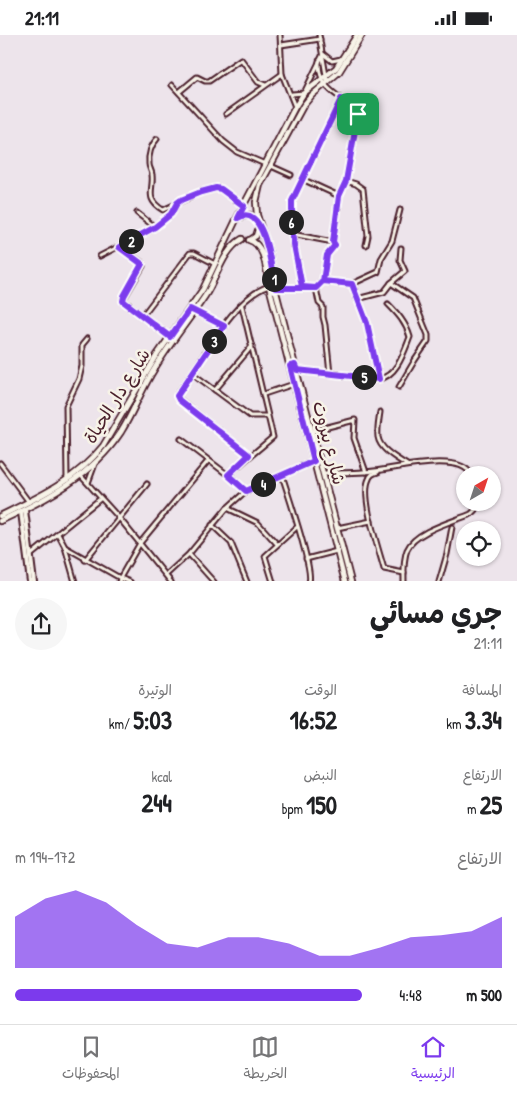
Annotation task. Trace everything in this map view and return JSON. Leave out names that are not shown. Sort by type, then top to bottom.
[{"type":"main road","points":[[238,218],[250,215],[259,223],[259,232],[256,236],[249,240],[242,239],[236,234],[234,226],[238,218],[244,206],[303,106],[324,82],[326,75],[336,68],[357,35]]},
{"type":"main road","points":[[268,165],[304,93],[339,72],[362,35]]},
{"type":"main road","name":"شارع بيروت","points":[[268,165],[256,202],[259,223],[269,253],[293,365],[294,384],[314,461],[337,528],[351,581]]},
{"type":"main road","name":"شارع دار الحياة","points":[[1,521],[29,502],[42,498],[81,476],[96,463],[120,432],[155,368],[193,311],[234,226]]},
{"type":"main road","name":"شارع دار الحياة","points":[[1,521],[23,511],[86,467],[104,446],[145,375],[170,337],[208,292],[229,250],[242,239]]},
{"type":"main road","name":"شارع بيروت","points":[[249,240],[260,249],[293,365],[297,370],[324,473],[326,497],[345,581]]},
{"type":"street","points":[[280,35],[282,74],[296,107]]},
{"type":"street","points":[[281,45],[319,37],[326,75]]},
{"type":"street","points":[[322,54],[332,61],[344,57]]},
{"type":"street","points":[[292,94],[304,93],[322,54]]},
{"type":"street","points":[[179,92],[198,77],[209,81],[242,59],[258,82],[265,85]]},
{"type":"street","points":[[275,288],[316,288],[323,281],[327,255],[335,245],[333,242],[339,196],[346,181],[358,114],[324,82],[319,61]]},
{"type":"street","points":[[226,115],[282,74]]},
{"type":"street","points":[[172,85],[223,141],[237,152],[291,175]]},
{"type":"street","points":[[302,287],[292,234],[292,201],[341,99]]},
{"type":"street","points":[[157,139],[151,145],[149,165],[152,174],[152,200],[163,210],[201,192],[216,188],[221,189],[244,206]]},
{"type":"street","points":[[302,179],[339,196]]},
{"type":"street","points":[[346,181],[356,183],[364,189],[368,236],[366,245]]},
{"type":"street","points":[[100,256],[155,227],[171,214],[177,203]]},
{"type":"street","points":[[323,281],[352,284],[379,271],[381,259],[392,241],[400,210]]},
{"type":"street","points":[[137,213],[155,227]]},
{"type":"street","points":[[292,234],[333,242]]},
{"type":"street","points":[[119,247],[142,264],[123,301],[170,337]]},
{"type":"street","points":[[357,299],[384,292],[405,271],[400,260],[401,248]]},
{"type":"street","points":[[143,315],[190,253],[194,253],[216,265]]},
{"type":"street","points":[[391,283],[413,298],[428,335],[428,341],[399,387]]},
{"type":"street","points":[[352,284],[367,323],[379,379]]},
{"type":"street","points":[[249,455],[178,398],[178,393],[224,326],[241,305],[260,289],[269,286]]},
{"type":"street","points":[[316,288],[319,303],[323,307],[330,373]]},
{"type":"street","points":[[297,370],[379,379],[385,378],[392,372],[410,337],[401,317],[388,304]]},
{"type":"street","points":[[228,475],[249,455],[273,437],[241,305]]},
{"type":"street","points":[[193,311],[224,326]]},
{"type":"street","points":[[67,480],[66,407],[79,379],[82,366],[82,345],[87,339]]},
{"type":"street","points":[[215,390],[252,346]]},
{"type":"street","points":[[192,373],[250,416],[267,416]]},
{"type":"street","points":[[264,394],[294,384]]},
{"type":"street","points":[[380,412],[378,436],[380,442],[390,453],[407,465]]},
{"type":"street","points":[[312,431],[356,420],[354,438],[366,472]]},
{"type":"street","points":[[181,439],[246,491]]},
{"type":"street","points":[[120,579],[140,543],[208,461]]},
{"type":"street","points":[[166,575],[189,554],[227,508],[246,491],[314,461]]},
{"type":"street","points":[[0,463],[29,502]]},
{"type":"street","points":[[88,484],[96,463]]},
{"type":"street","points":[[324,473],[366,472],[407,465],[438,463],[463,466]]},
{"type":"street","points":[[382,470],[372,475],[367,483],[366,497],[371,521],[384,569],[404,573]]},
{"type":"street","points":[[282,475],[311,577],[309,581]]},
{"type":"street","points":[[81,476],[120,519],[171,581]]},
{"type":"street","points":[[85,559],[147,484]]},
{"type":"street","points":[[31,555],[100,499]]},
{"type":"street","points":[[227,508],[258,523],[277,544]]},
{"type":"street","points":[[23,511],[31,555],[32,581]]},
{"type":"street","points":[[23,511],[32,581]]},
{"type":"street","points":[[404,581],[404,559],[407,549],[414,541],[421,535],[474,511]]},
{"type":"street","points":[[337,528],[371,521]]},
{"type":"street","points":[[212,525],[231,543],[248,581]]},
{"type":"street","points":[[273,581],[265,556],[297,527]]},
{"type":"street","points":[[439,581],[452,527]]},
{"type":"street","points":[[58,534],[65,547],[75,581]]},
{"type":"street","points":[[65,547],[120,579],[130,581]]},
{"type":"street","points":[[306,559],[337,551]]},
{"type":"street","points":[[189,554],[214,581]]},
{"type":"route","points":[[358,114],[341,99],[292,201],[292,234],[302,287],[316,288],[323,281],[352,284],[367,323],[379,379],[297,370],[295,365],[290,366],[314,461],[246,491],[228,475],[249,455],[179,400],[177,396],[224,326],[190,309],[170,337],[123,301],[142,264],[119,247],[155,227],[171,214],[177,203],[181,200],[208,189],[221,189],[244,206],[238,218],[250,215],[259,223],[269,253],[275,288],[316,288],[323,281],[327,255],[335,245],[333,242],[339,196],[346,181],[358,123],[358,114]]}]
